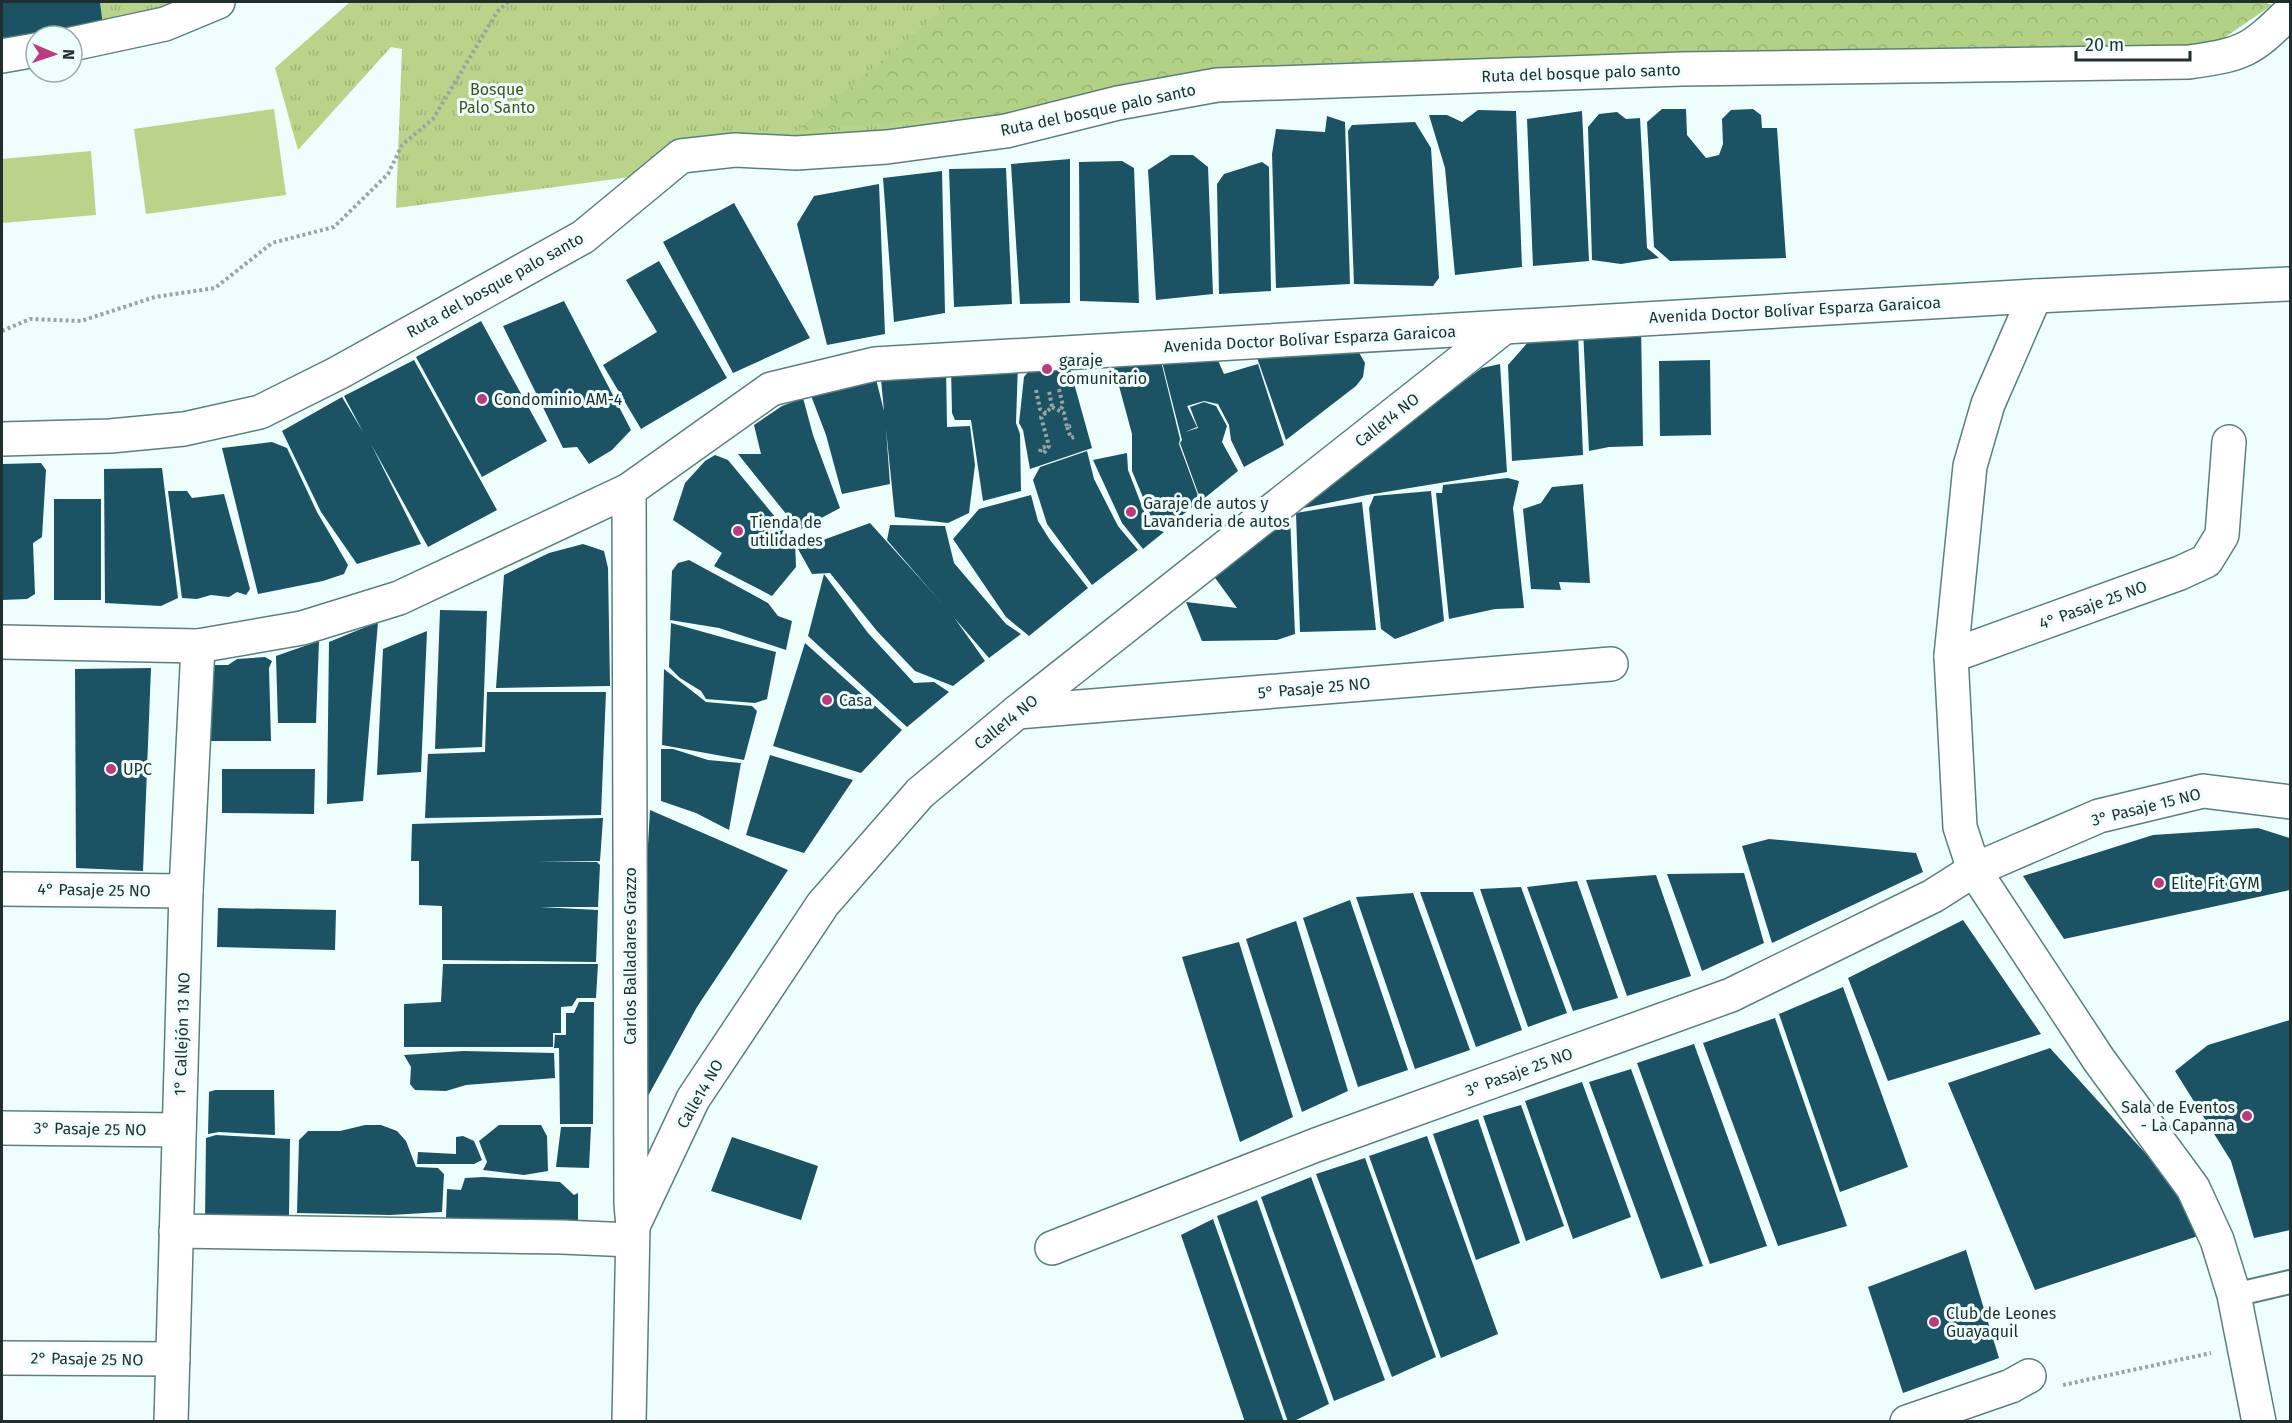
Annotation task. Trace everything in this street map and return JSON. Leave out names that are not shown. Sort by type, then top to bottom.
[{"type":"street","points":[[84,41],[165,24],[218,2]]},
{"type":"street","points":[[2277,2],[2290,11]]},
{"type":"street","name":"Ruta del bosque palo santo","points":[[2,439],[110,436],[184,429],[260,412],[338,373],[583,237],[681,156],[735,150],[796,153],[887,147],[1006,131],[1118,103],[1217,85],[1681,69],[2189,62],[2232,56],[2256,45],[2290,11]]},
{"type":"street","points":[[2,56],[24,52]]},
{"type":"street","name":"Avenida Doctor Bolívar Esparza Garaicoa","points":[[2,642],[198,646],[302,628],[399,598],[629,490],[771,389],[875,364],[2035,296],[2290,284]]},
{"type":"street","points":[[2035,296],[1988,404],[1970,466],[1951,656],[1960,827],[1974,870],[2099,1060],[2193,1188],[2217,1240],[2234,1294],[2259,1422]]},
{"type":"street","name":"Calle14 NO","points":[[633,1233],[693,1099],[823,904],[920,793],[1017,712],[1503,328]]},
{"type":"street","name":"4° Pasaje 25 NO","points":[[1951,656],[2180,573],[2206,561],[2222,535],[2229,442]]},
{"type":"street","name":"Carlos Balladares Grazzo","points":[[629,490],[631,1204],[634,1420]]},
{"type":"street","name":"1° Callejón 13 NO","points":[[171,1422],[186,891],[198,646]]},
{"type":"street","name":"5° Pasaje 25 NO","points":[[1017,712],[1611,664]]},
{"type":"street","name":"3° Pasaje 15 NO","points":[[1974,870],[2099,816],[2203,791],[2290,802]]},
{"type":"street","name":"3° Pasaje 25 NO","points":[[1052,1248],[1316,1145],[1731,995],[1933,896],[1974,870]]},
{"type":"street","name":"4° Pasaje 25 NO","points":[[2,889],[186,891]]},
{"type":"street","name":"3° Pasaje 25 NO","points":[[2,1128],[179,1130]]},
{"type":"street","points":[[177,1231],[562,1237],[633,1233]]},
{"type":"street","name":"2° Pasaje 25 NO","points":[[2,1358],[173,1359]]},
{"type":"street","points":[[1907,1422],[2020,1381]]},
{"type":"lane","points":[[2234,1294],[2290,1282]]},
{"type":"path","points":[[2,331],[30,319],[81,321],[155,297],[215,288],[272,243],[334,227],[388,174],[402,145],[433,119],[497,12],[508,2]]},
{"type":"path","points":[[1035,384],[1041,409],[1046,413]]},
{"type":"path","points":[[1048,387],[1053,407],[1064,413],[1071,438],[1074,437]]},
{"type":"path","points":[[1059,411],[1063,406],[1061,389]]},
{"type":"path","points":[[1042,452],[1049,446],[1041,417],[1053,407]]},
{"type":"path","points":[[2020,1381],[2062,1386],[2243,1346]]},
{"type":"green space","points":[[100,2],[178,2],[156,12],[103,25]]},
{"type":"green space","name":"Bosque Palo Santo","points":[[350,2],[2263,2],[2272,5],[1113,113],[396,208],[402,49],[391,47],[298,150],[275,68]]},
{"type":"green space","points":[[953,2],[2263,2],[2272,5],[2189,62],[1118,103],[796,131]]},
{"type":"green space","points":[[274,109],[286,195],[146,214],[134,129]]},
{"type":"green space","points":[[91,151],[96,215],[2,223],[2,159]]},
{"type":"building","points":[[2,2],[100,2],[103,25],[84,27],[84,24],[24,24],[24,35],[2,38]]},
{"type":"building","points":[[1662,109],[1686,109],[1687,135],[1706,158],[1719,155],[1723,144],[1722,119],[1731,110],[1753,109],[1761,115],[1762,128],[1777,128],[1786,258],[1670,261],[1654,247],[1647,122]]},
{"type":"building","points":[[1478,110],[1516,111],[1522,267],[1455,275],[1445,168],[1429,115],[1447,115],[1462,122]]},
{"type":"building","points":[[1582,111],[1589,261],[1533,266],[1527,119]]},
{"type":"building","points":[[1617,112],[1626,119],[1640,118],[1647,248],[1659,258],[1621,264],[1592,260],[1588,127],[1599,114]]},
{"type":"building","points":[[1327,116],[1345,122],[1350,284],[1276,288],[1272,154],[1276,129],[1325,132]]},
{"type":"building","points":[[1415,122],[1431,148],[1439,278],[1433,286],[1354,284],[1348,131],[1352,125]]},
{"type":"building","points":[[1171,155],[1193,155],[1208,167],[1213,294],[1156,300],[1148,170]]},
{"type":"building","points":[[1070,159],[1070,303],[1020,304],[1011,164]]},
{"type":"building","points":[[1122,161],[1134,168],[1139,303],[1080,301],[1079,162]]},
{"type":"building","points":[[1262,162],[1269,167],[1271,291],[1219,294],[1217,184],[1224,174]]},
{"type":"building","points":[[1006,168],[1012,304],[954,307],[949,169]]},
{"type":"building","points":[[942,171],[945,313],[894,322],[883,178]]},
{"type":"building","points":[[879,184],[885,334],[827,345],[797,224],[814,196]]},
{"type":"building","points":[[734,203],[810,338],[733,373],[663,242]]},
{"type":"building","points":[[659,261],[727,378],[641,429],[603,365],[657,332],[626,280]]},
{"type":"building","points":[[564,301],[631,430],[612,450],[589,464],[577,447],[563,448],[503,326]]},
{"type":"building","name":"Condominio AM-4","points":[[481,321],[547,441],[482,477],[416,357]]},
{"type":"building","points":[[1641,326],[1643,446],[1609,447],[1589,451],[1583,330]]},
{"type":"building","points":[[1578,334],[1583,455],[1512,461],[1508,365],[1530,340]]},
{"type":"building","points":[[1357,349],[1365,363],[1363,377],[1356,386],[1286,440],[1255,352]]},
{"type":"building","points":[[1216,356],[1224,374],[1258,364],[1284,445],[1244,467],[1231,440],[1229,425],[1218,404],[1204,401],[1187,406],[1197,427],[1185,432],[1198,428],[1190,407],[1204,402],[1216,406],[1227,426],[1222,442],[1238,471],[1201,501],[1180,443],[1182,440],[1161,358]]},
{"type":"building","points":[[1160,357],[1180,439],[1179,444],[1200,501],[1171,524],[1155,526],[1132,471],[1132,434],[1112,360]]},
{"type":"building","points":[[1067,358],[1092,448],[1030,469],[1023,430],[1019,423],[1024,377],[1028,372],[1023,366]]},
{"type":"building","points":[[414,360],[497,510],[428,547],[371,444],[421,544],[357,564],[321,512],[282,431],[342,397],[363,432],[344,396]]},
{"type":"building","points":[[1710,360],[1711,435],[1660,436],[1659,361]]},
{"type":"building","points":[[1018,363],[1016,423],[1020,434],[1021,491],[983,501],[971,420],[955,420],[952,413],[951,367]]},
{"type":"building","points":[[1500,364],[1507,472],[1367,495],[1289,511],[1482,368]]},
{"type":"building","points":[[946,365],[947,427],[970,426],[975,465],[969,513],[948,523],[895,517],[886,429],[890,484],[842,494],[826,435],[810,393],[876,379],[884,411],[881,379]]},
{"type":"building","points":[[803,398],[813,435],[840,508],[799,530],[738,454],[761,454],[754,425],[782,406]]},
{"type":"building","points":[[272,442],[287,448],[317,512],[348,565],[344,574],[323,581],[258,594],[222,448]]},
{"type":"building","points":[[1087,451],[1094,479],[1118,526],[1138,550],[1092,585],[1047,524],[1033,480],[1040,467]]},
{"type":"building","name":"Garaje de autos y Lavanderia de autos","points":[[1127,453],[1128,470],[1150,527],[1164,532],[1143,549],[1122,523],[1093,460]]},
{"type":"building","name":"Tienda de utilidades","points":[[715,455],[728,460],[795,541],[796,567],[772,596],[714,566],[722,553],[673,520],[685,483],[705,461]]},
{"type":"building","points":[[41,463],[46,470],[42,537],[33,543],[35,594],[27,599],[2,600],[2,464]]},
{"type":"building","points":[[162,468],[178,598],[161,606],[105,603],[104,469]]},
{"type":"building","points":[[1508,478],[1519,481],[1513,508],[1524,608],[1495,609],[1449,619],[1436,493],[1442,493],[1443,485]]},
{"type":"building","points":[[1583,484],[1590,583],[1559,582],[1561,590],[1531,589],[1523,509],[1541,503],[1552,487]]},
{"type":"building","points":[[168,491],[187,491],[192,498],[224,494],[250,589],[246,595],[237,592],[229,597],[211,595],[197,599],[182,598]]},
{"type":"building","points":[[1431,491],[1444,621],[1395,639],[1381,629],[1369,508],[1374,496]]},
{"type":"building","points":[[1031,495],[1038,521],[1088,588],[1029,636],[1006,617],[953,539],[979,509]]},
{"type":"building","points":[[54,499],[101,499],[101,600],[54,600]]},
{"type":"building","points":[[1362,502],[1376,630],[1300,632],[1296,513]]},
{"type":"building","points":[[1290,516],[1295,634],[1277,640],[1202,641],[1186,602],[1237,608],[1213,575]]},
{"type":"building","points":[[870,523],[951,613],[985,661],[953,686],[915,671],[877,631],[830,573],[812,574],[798,549]]},
{"type":"building","points":[[890,525],[945,526],[954,563],[1006,624],[1021,634],[989,658],[887,540]]},
{"type":"building","points":[[583,544],[604,551],[608,568],[610,686],[496,688],[504,575],[549,553]]},
{"type":"building","points":[[689,560],[768,603],[778,616],[792,621],[786,650],[719,628],[670,620],[672,571],[678,563]]},
{"type":"building","points":[[824,574],[868,633],[914,683],[934,682],[949,692],[907,727],[808,636]]},
{"type":"building","points":[[440,610],[487,611],[482,747],[435,749]]},
{"type":"building","points":[[378,622],[363,801],[327,804],[329,642]]},
{"type":"building","points":[[671,623],[776,652],[767,699],[755,703],[706,699],[701,691],[680,678],[669,667]]},
{"type":"building","points":[[427,631],[421,772],[377,775],[383,649]]},
{"type":"building","points":[[319,641],[316,723],[278,723],[276,656]]},
{"type":"building","name":"Casa","points":[[805,643],[902,730],[861,773],[773,746]]},
{"type":"building","points":[[265,657],[272,661],[269,668],[271,741],[207,741],[210,665],[228,665],[237,659]]},
{"type":"building","name":"UPC","points":[[151,668],[143,871],[76,868],[75,669]]},
{"type":"building","points":[[664,669],[706,702],[752,706],[757,711],[744,760],[662,745]]},
{"type":"building","points":[[487,692],[606,692],[601,815],[425,818],[428,754],[485,752]]},
{"type":"building","points":[[661,749],[673,749],[708,760],[741,763],[729,830],[696,813],[661,801]]},
{"type":"building","points":[[770,755],[853,780],[804,853],[746,835]]},
{"type":"building","points":[[222,769],[315,769],[314,814],[222,813]]},
{"type":"building","points":[[650,810],[788,870],[697,1007],[648,1096],[634,1092]]},
{"type":"building","points":[[603,818],[600,861],[538,861],[597,862],[600,865],[598,907],[540,907],[598,910],[596,962],[442,960],[442,906],[419,905],[419,861],[411,861],[412,824]]},
{"type":"building","name":"Elite Fit GYM","points":[[2258,828],[2290,838],[2290,890],[2064,939],[2023,876],[2153,835]]},
{"type":"building","points":[[1769,839],[1916,853],[1923,872],[1772,943],[1742,846]]},
{"type":"building","points":[[1744,873],[1764,943],[1702,971],[1667,874]]},
{"type":"building","points":[[1656,875],[1691,976],[1627,996],[1586,880]]},
{"type":"building","points":[[1577,881],[1618,998],[1573,1011],[1527,887]]},
{"type":"building","points":[[1521,887],[1567,1013],[1528,1027],[1480,889]]},
{"type":"building","points":[[1420,892],[1473,892],[1522,1030],[1476,1047]]},
{"type":"building","points":[[1413,893],[1470,1050],[1415,1069],[1356,897]]},
{"type":"building","points":[[1350,900],[1408,1070],[1358,1087],[1303,918]]},
{"type":"building","points":[[218,908],[336,910],[335,950],[217,947]]},
{"type":"building","points":[[1963,920],[2041,1034],[1888,1081],[1848,978]]},
{"type":"building","points":[[1296,921],[1348,1091],[1302,1112],[1246,939]]},
{"type":"building","points":[[1239,942],[1293,1117],[1240,1142],[1182,957]]},
{"type":"building","points":[[443,964],[598,964],[596,998],[577,998],[572,1006],[561,1007],[561,1033],[553,1033],[553,1047],[404,1047],[404,1004],[441,1002]]},
{"type":"building","points":[[1843,987],[1908,1167],[1840,1192],[1779,1014]]},
{"type":"building","points":[[579,1002],[594,1002],[593,1124],[560,1124],[559,1048],[554,1048],[555,1035],[566,1035],[566,1013],[574,1013]]},
{"type":"building","points":[[1775,1018],[1847,1226],[1778,1246],[1703,1043]]},
{"type":"building","name":"Sala de Eventos - La Capanna","points":[[2290,1020],[2290,1230],[2254,1238],[2231,1161],[2175,1071],[2208,1045]]},
{"type":"building","points":[[1694,1044],[1767,1246],[1710,1264],[1637,1063]]},
{"type":"building","points":[[2050,1048],[2175,1186],[2198,1236],[2035,1290],[1948,1083]]},
{"type":"building","points":[[463,1051],[554,1053],[555,1078],[466,1085],[446,1091],[415,1090],[410,1084],[411,1067],[404,1055]]},
{"type":"building","points":[[1631,1069],[1703,1266],[1661,1279],[1589,1082]]},
{"type":"building","points":[[1582,1082],[1631,1217],[1573,1239],[1525,1101]]},
{"type":"building","points":[[215,1090],[274,1090],[275,1135],[219,1132],[208,1134],[209,1092]]},
{"type":"building","points":[[1521,1105],[1564,1226],[1526,1241],[1483,1116]]},
{"type":"building","points":[[1478,1119],[1520,1243],[1476,1260],[1433,1134]]},
{"type":"building","points":[[365,1125],[381,1125],[397,1131],[406,1141],[416,1167],[438,1168],[444,1174],[442,1212],[390,1215],[297,1213],[299,1140],[308,1131],[340,1131]]},
{"type":"building","points":[[499,1125],[541,1125],[547,1136],[548,1171],[524,1175],[483,1170],[487,1162],[479,1141]]},
{"type":"building","points":[[561,1127],[591,1127],[589,1168],[556,1167]]},
{"type":"building","points":[[216,1135],[290,1139],[289,1215],[267,1221],[205,1221],[206,1138]]},
{"type":"building","points":[[463,1136],[474,1141],[482,1160],[474,1164],[417,1164],[418,1152],[456,1154],[456,1137]]},
{"type":"building","points":[[1427,1136],[1498,1334],[1441,1358],[1369,1156]]},
{"type":"building","points":[[732,1137],[818,1166],[801,1220],[711,1191]]},
{"type":"building","points":[[1365,1158],[1436,1357],[1392,1377],[1316,1174]]},
{"type":"building","points":[[1311,1177],[1385,1380],[1334,1401],[1261,1197]]},
{"type":"building","points":[[465,1178],[560,1182],[574,1195],[578,1193],[578,1223],[446,1219],[447,1189],[461,1190]]},
{"type":"building","points":[[1257,1200],[1329,1404],[1292,1422],[1288,1422],[1217,1216]]},
{"type":"building","points":[[1213,1219],[1284,1422],[1245,1422],[1181,1235]]},
{"type":"building","name":"Club de Leones Guayaquil","points":[[1966,1250],[1999,1358],[1903,1393],[1868,1287]]},
{"type":"place","name":"garaje comunitario","points":[[1047,369]]},
{"type":"place","name":"Condominio AM-4","points":[[482,399]]},
{"type":"place","name":"Garaje de autos y Lavanderia de autos","points":[[1131,512]]},
{"type":"place","name":"Tienda de utilidades","points":[[738,531]]},
{"type":"place","name":"Casa","points":[[827,700]]},
{"type":"place","name":"UPC","points":[[111,769]]},
{"type":"place","name":"Elite Fit GYM","points":[[2159,883]]},
{"type":"place","name":"Sala de Eventos - La Capanna","points":[[2247,1116]]},
{"type":"place","name":"Club de Leones Guayaquil","points":[[1934,1322]]}]
